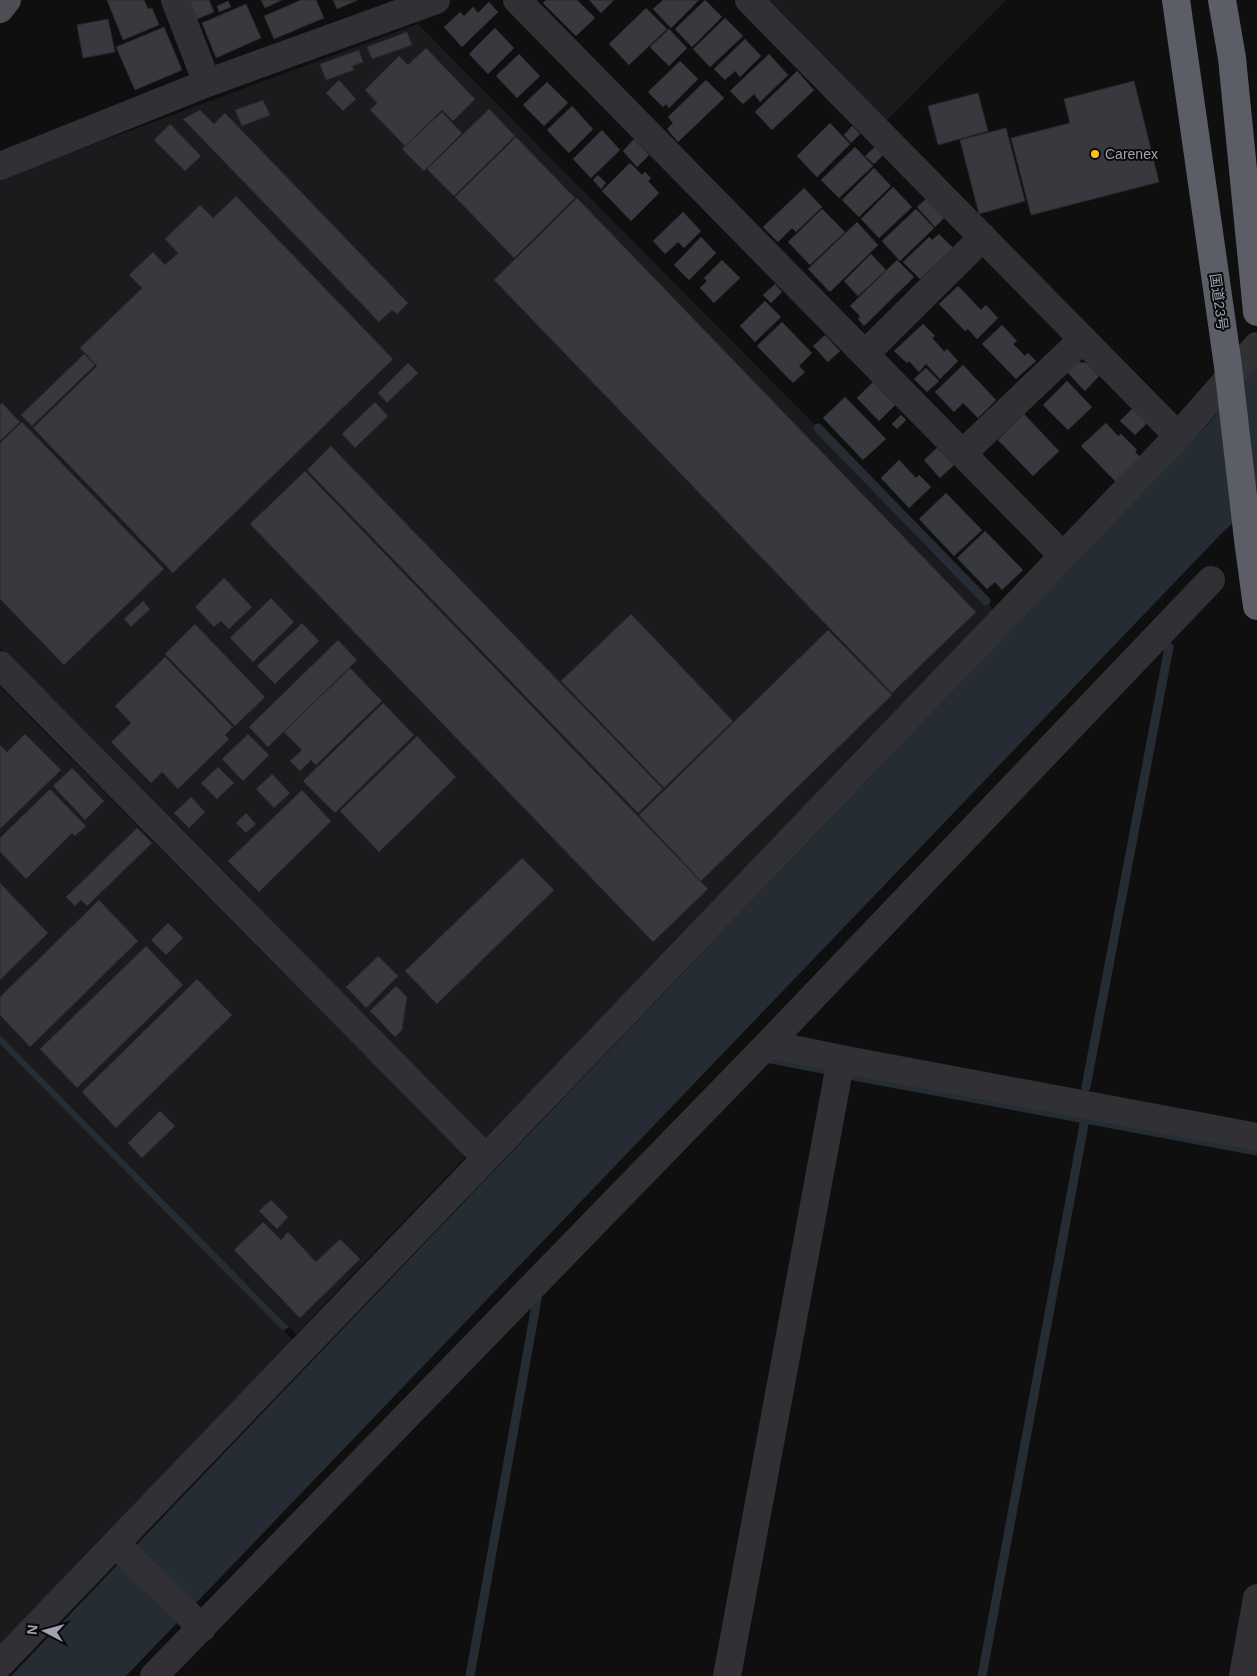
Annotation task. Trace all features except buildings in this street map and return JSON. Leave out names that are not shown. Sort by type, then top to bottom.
[{"type":"highway","points":[[1168,0],[1186,68]]},
{"type":"highway","name":"国道23号","points":[[1176,0],[1228,366],[1257,606]]},
{"type":"highway","points":[[1222,0],[1232,58]]},
{"type":"highway","points":[[1226,0],[1257,312]]},
{"type":"main road","points":[[0,9],[7,0]]},
{"type":"street","points":[[175,0],[207,83]]},
{"type":"street","points":[[0,166],[207,83],[436,0]]},
{"type":"street","points":[[517,0],[1063,556]]},
{"type":"street","points":[[749,0],[1178,436]]},
{"type":"street","points":[[865,354],[983,238]]},
{"type":"street","points":[[963,454],[1083,339]]},
{"type":"street","points":[[0,1664],[120,1548],[486,1158],[1178,436],[1257,346]]},
{"type":"street","points":[[154,1676],[196,1622],[768,1044],[1211,580]]},
{"type":"street","points":[[0,665],[486,1158]]},
{"type":"street","points":[[768,1044],[1257,1136]]},
{"type":"street","points":[[727,1676],[841,1059]]},
{"type":"street","points":[[120,1548],[196,1622]]},
{"type":"street","points":[[1243,1676],[1257,1598]]},
{"type":"shaded area","points":[[763,0],[1006,0],[886,121]]},
{"type":"shaded area","points":[[418,24],[818,428],[996,613],[487,1144],[0,648],[0,179]]},
{"type":"shaded area","points":[[1257,366],[1257,501],[1221,534],[126,1676],[11,1676],[1207,425]]},
{"type":"shaded area","points":[[0,687],[466,1156],[296,1334],[0,1035]]},
{"type":"shaded area","points":[[0,1035],[289,1327],[283,1331],[0,1044]]},
{"type":"shaded area","points":[[0,1044],[295,1342],[0,1645]]},
{"type":"waterway","points":[[818,428],[986,601]]},
{"type":"waterway","points":[[1086,1087],[1169,647]]},
{"type":"waterway","points":[[771,1059],[823,1069]]},
{"type":"waterway","points":[[854,1076],[1257,1151]]},
{"type":"waterway","points":[[982,1676],[1085,1119]]},
{"type":"waterway","points":[[470,1676],[537,1299]]},
{"type":"place","name":"Carenex","points":[[1095,154]]}]
